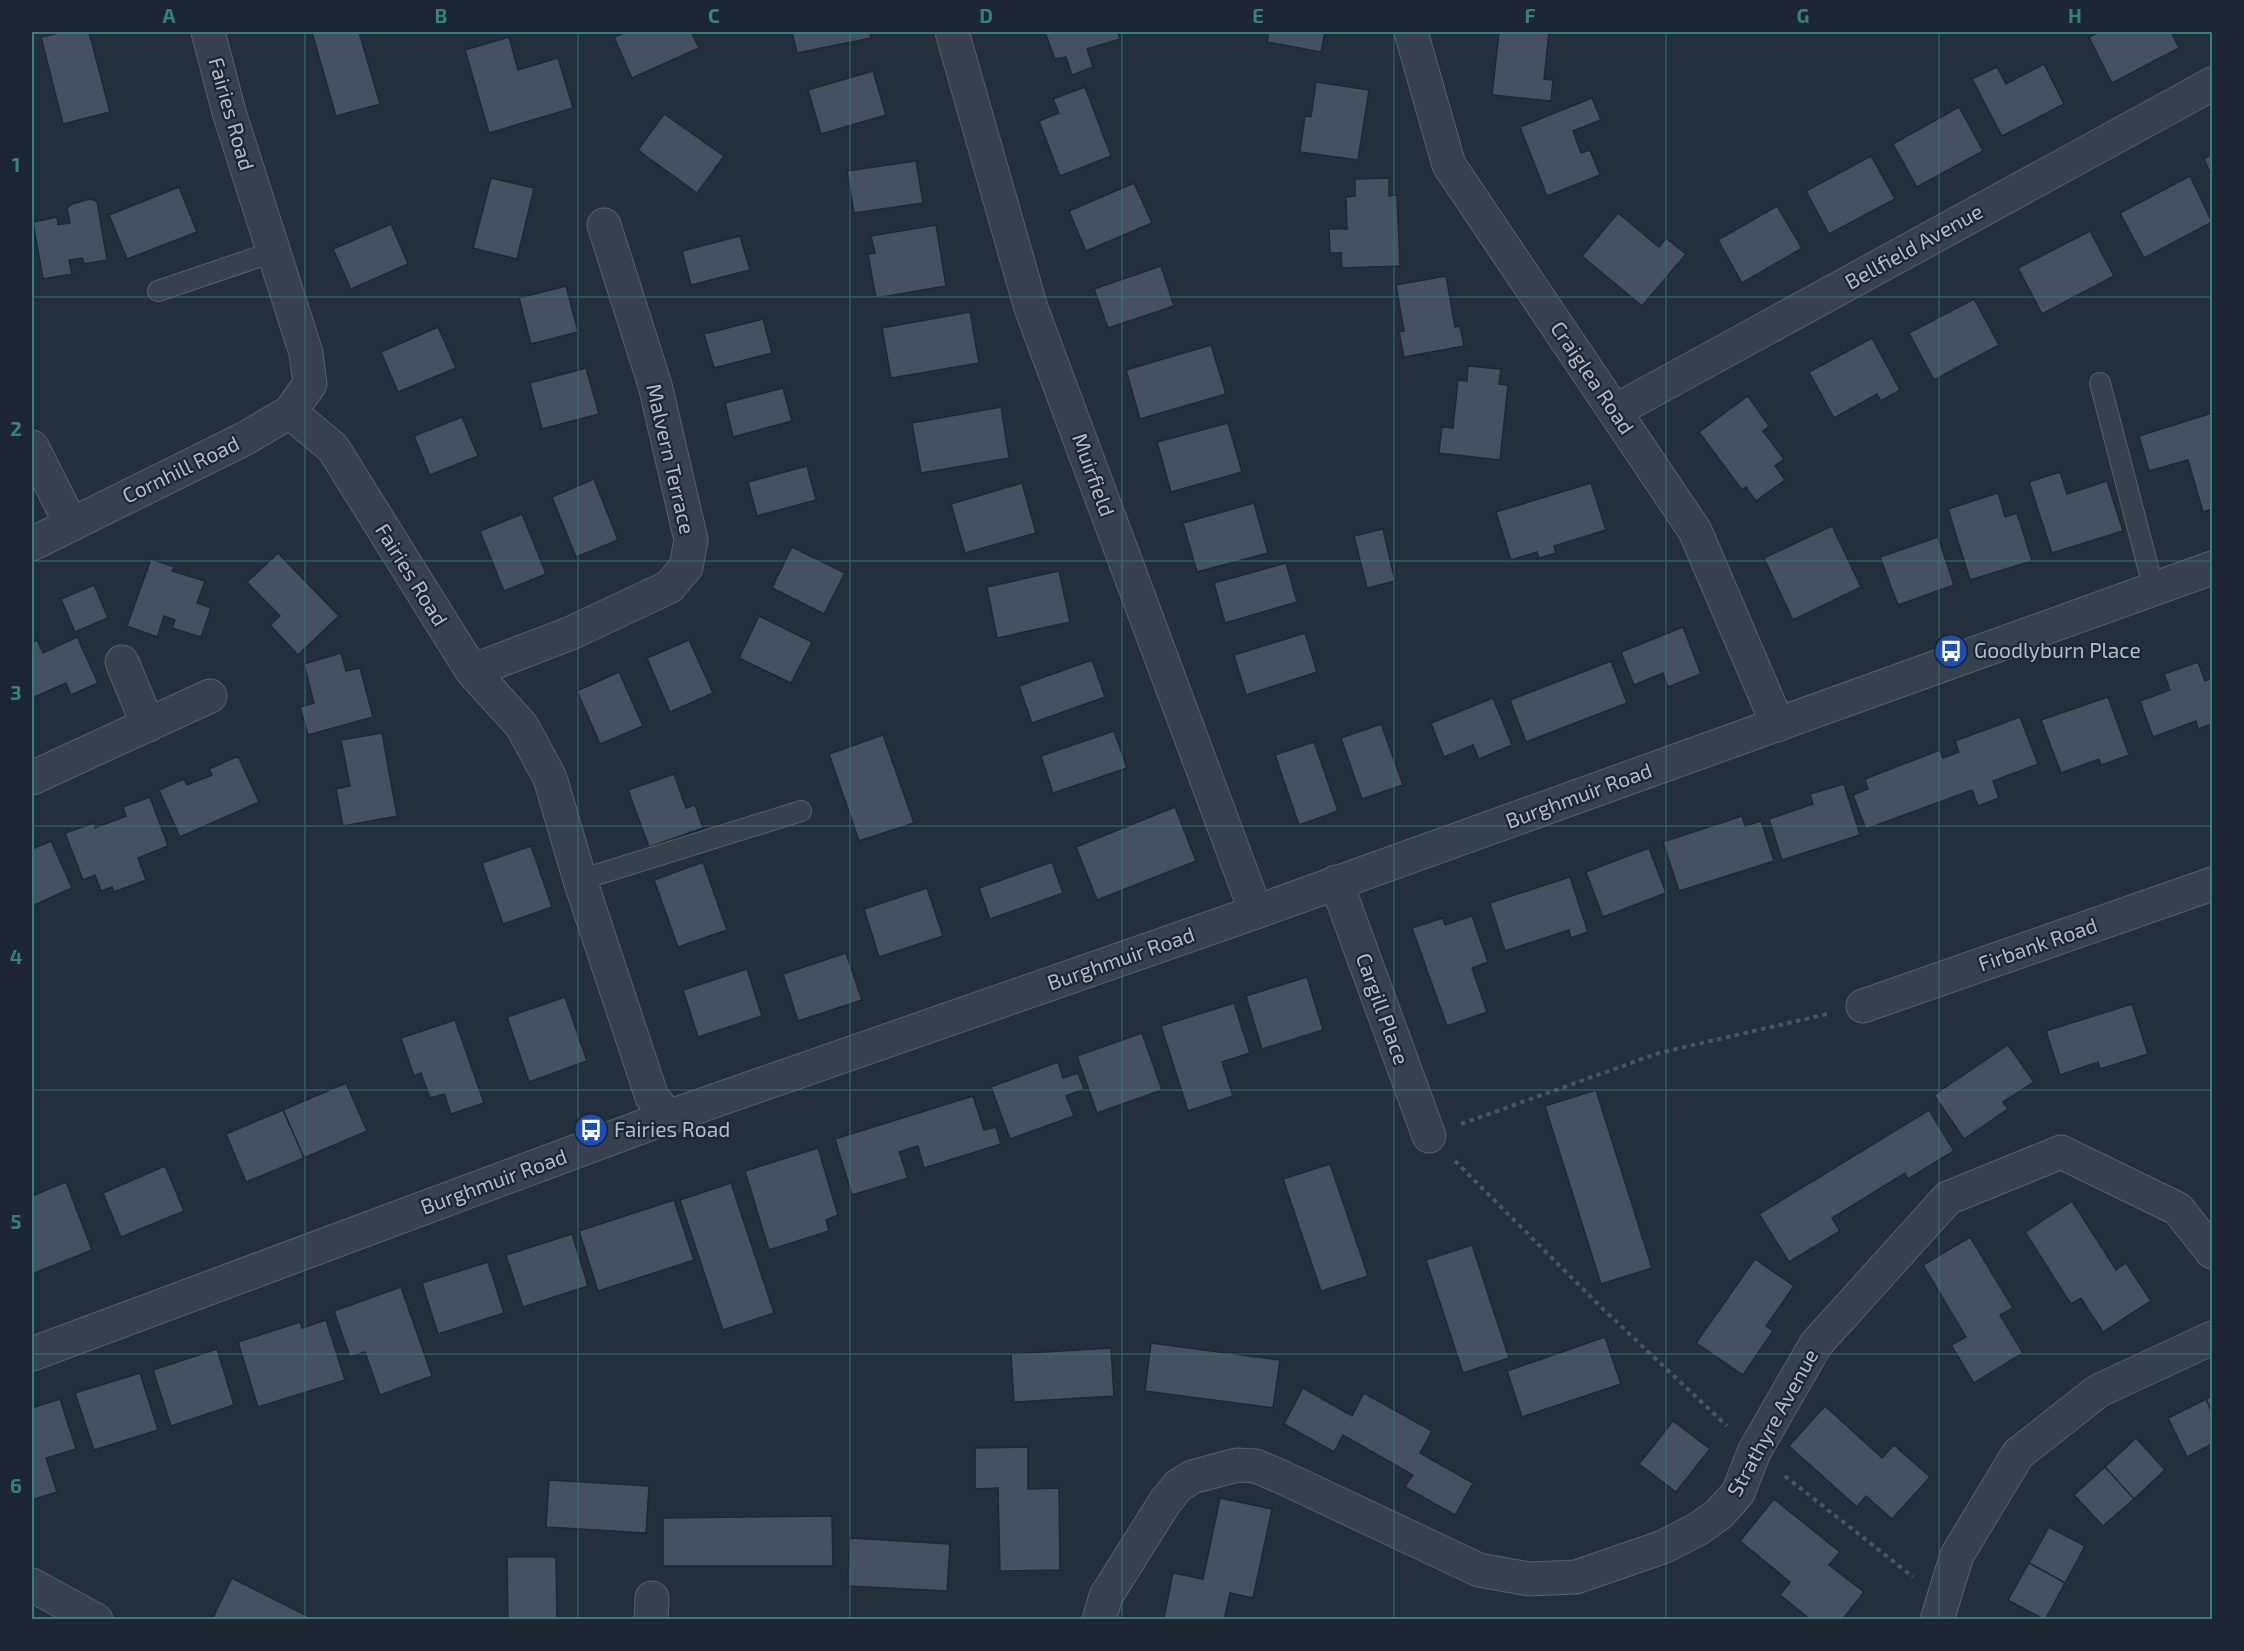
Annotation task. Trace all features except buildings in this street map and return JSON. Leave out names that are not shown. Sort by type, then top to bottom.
[{"type":"street","name":"Fairies Road","points":[[208,32],[229,112],[306,353],[310,384],[290,412],[333,448],[472,671],[522,726],[550,778],[580,880],[652,1097],[668,1117]]},
{"type":"street","name":"Muirfield","points":[[952,32],[1031,308],[1256,912]]},
{"type":"street","name":"Craiglea Road","points":[[1411,32],[1449,165],[1695,531],[1778,725]]},
{"type":"street","name":"Bellfield Avenue","points":[[1615,411],[2212,84]]},
{"type":"street","name":"Malvern Terrace","points":[[472,671],[561,637],[669,587],[686,567],[691,540],[655,385],[604,225]]},
{"type":"street","name":"Cornhill Road","points":[[32,544],[244,439],[290,412]]},
{"type":"street","points":[[32,447],[71,524]]},
{"type":"street","name":"Burghmuir Road","points":[[32,1354],[668,1117],[1256,912],[2212,568]]},
{"type":"street","points":[[122,662],[148,725]]},
{"type":"street","points":[[32,778],[210,696]]},
{"type":"street","name":"Cargill Place","points":[[1336,882],[1429,1136]]},
{"type":"street","name":"Firbank Road","points":[[1863,1006],[2212,884]]},
{"type":"street","name":"Strathyre Avenue","points":[[1099,1620],[1106,1596],[1165,1502],[1178,1486],[1192,1477],[1237,1465],[1256,1466],[1479,1570],[1503,1576],[1552,1580],[1576,1577],[1663,1547],[1698,1529],[1719,1514],[1738,1493],[1754,1452],[1816,1344],[1948,1198],[2061,1152],[2178,1209],[2212,1252]]},
{"type":"street","points":[[1939,1609],[1957,1556],[2018,1454],[2098,1391],[2212,1338]]},
{"type":"street","points":[[32,1585],[96,1620]]},
{"type":"lane","points":[[158,291],[273,252]]},
{"type":"lane","points":[[2100,383],[2154,590]]},
{"type":"lane","points":[[580,880],[801,811]]},
{"type":"path","points":[[1863,1006],[1659,1053],[1429,1136],[1604,1310],[1754,1452],[1939,1609]]},
{"type":"place","name":"Goodlyburn Place","points":[[1951,651]]},
{"type":"place","name":"Fairies Road","points":[[591,1130]]}]
